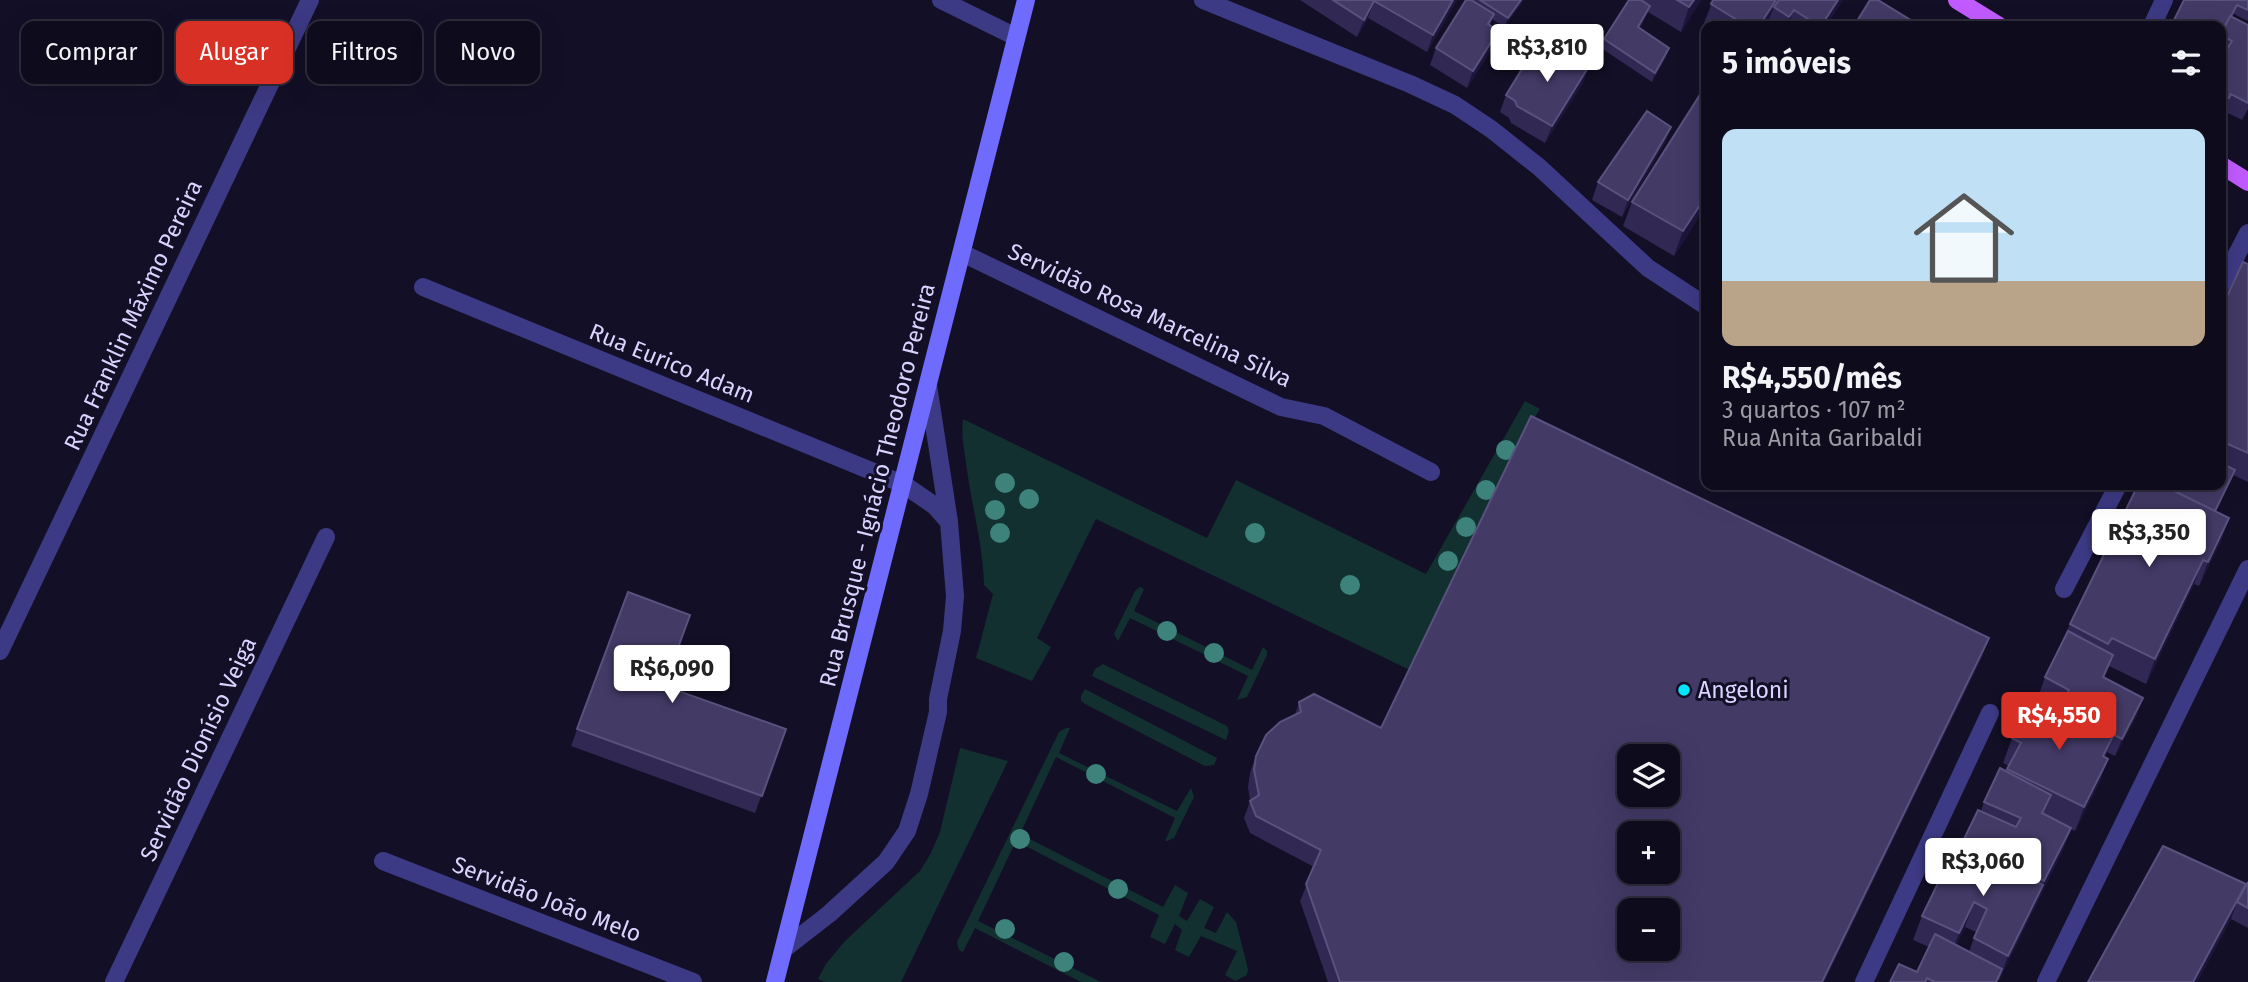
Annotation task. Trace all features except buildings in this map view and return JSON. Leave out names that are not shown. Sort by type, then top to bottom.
[{"type":"main road","name":"Rua Brusque - Ignácio Theodoro Pereira","points":[[775,982],[1026,0]]},
{"type":"main road","points":[[1957,0],[1975,5],[1993,21]]},
{"type":"main road","points":[[2226,168],[2248,182]]},
{"type":"street","name":"Rua Franklin Máximo Pereira","points":[[0,651],[310,0]]},
{"type":"street","points":[[941,0],[1016,37]]},
{"type":"street","points":[[1203,0],[1455,105],[1539,167],[1648,268],[1701,303]]},
{"type":"street","points":[[2154,21],[2164,0]]},
{"type":"street","points":[[2226,275],[2248,233]]},
{"type":"street","name":"Servidão Rosa Marcelina Silva","points":[[962,253],[1281,407],[1324,415],[1431,472]]},
{"type":"street","name":"Rua Eurico Adam","points":[[423,287],[904,484],[935,506],[949,522]]},
{"type":"street","points":[[784,949],[829,914],[886,862],[907,831],[919,794],[938,712],[938,699],[952,631],[955,596],[949,522],[928,384]]},
{"type":"street","points":[[2064,589],[2115,490]]},
{"type":"street","name":"Servidão Dionísio Veiga","points":[[114,982],[326,537]]},
{"type":"street","points":[[2046,982],[2248,569]]},
{"type":"street","points":[[1864,982],[1990,713]]},
{"type":"street","name":"Servidão João Melo","points":[[383,861],[693,982]]},
{"type":"green space","points":[[1525,401],[1540,409],[1525,433],[1412,671],[1096,519],[1037,638],[1051,647],[1032,681],[976,658],[993,594],[984,585],[964,447],[963,419],[1207,538],[1236,480],[1426,574]]},
{"type":"green space","points":[[1140,587],[1144,589],[1134,611],[1252,670],[1263,647],[1267,651],[1247,697],[1237,700],[1248,676],[1130,618],[1118,641],[1114,634],[1135,591]]},
{"type":"green space","points":[[1103,664],[1227,726],[1229,731],[1226,740],[1092,676],[1095,669]]},
{"type":"green space","points":[[1085,689],[1217,758],[1214,765],[1205,766],[1087,705],[1081,701]]},
{"type":"green space","points":[[1070,728],[1059,753],[1177,811],[1191,788],[1194,797],[1174,838],[1165,841],[1175,818],[1056,757],[1020,834],[1163,907],[1175,885],[1188,893],[1179,916],[1187,921],[1200,899],[1214,907],[1204,928],[1216,933],[1227,912],[1236,922],[1248,969],[1247,975],[1235,981],[1225,975],[1237,951],[1201,936],[1189,957],[1175,950],[1182,930],[1175,924],[1165,944],[1150,937],[1159,915],[1016,841],[978,921],[1101,982],[1081,982],[975,928],[963,952],[959,950],[957,942],[1059,732]]},
{"type":"green space","points":[[960,748],[1008,761],[901,982],[825,982],[818,979],[826,964],[845,941],[920,871],[940,832]]},
{"type":"place","name":"Angeloni","points":[[1684,690]]}]
